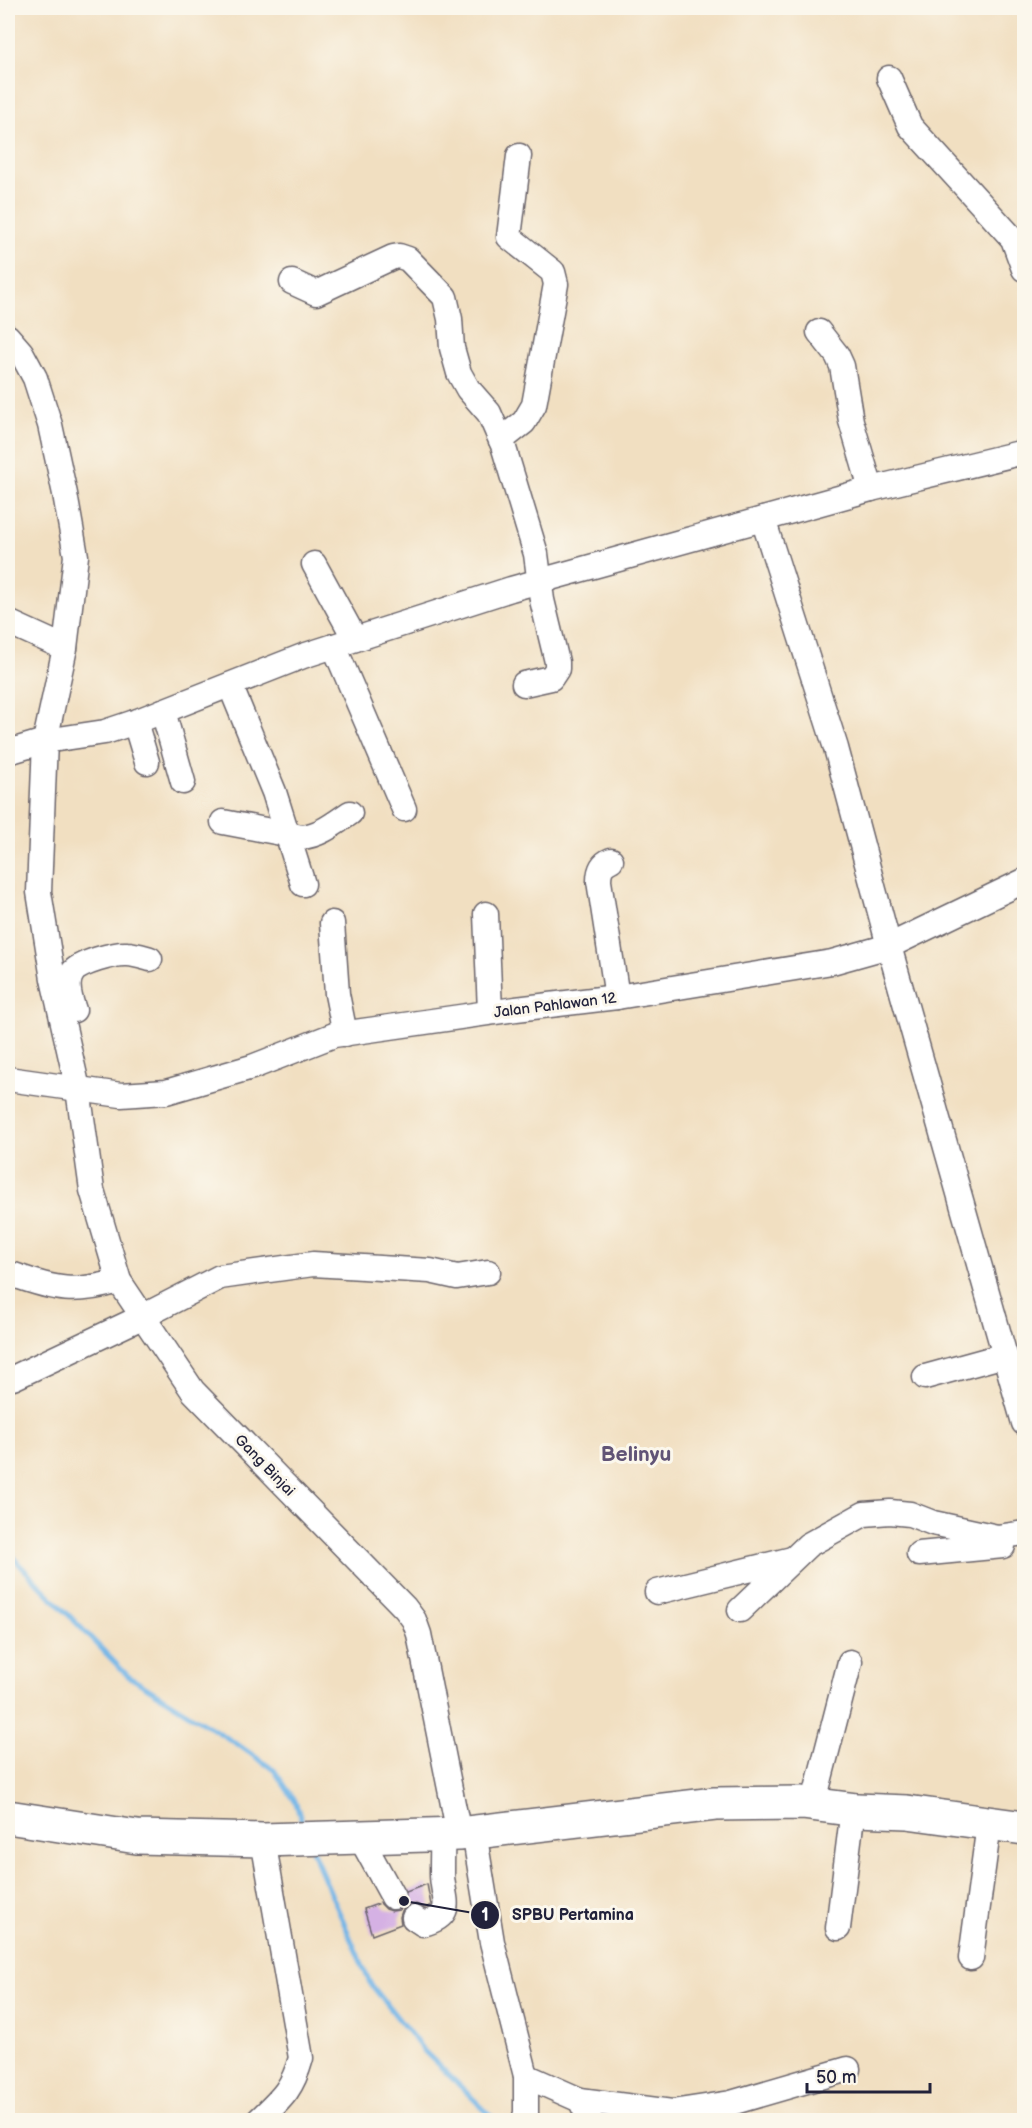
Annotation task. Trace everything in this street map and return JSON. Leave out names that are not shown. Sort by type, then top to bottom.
[{"type":"highway","points":[[8,1817],[137,1837],[263,1840],[458,1834],[715,1803],[813,1805],[907,1812],[1024,1828]]},
{"type":"street","points":[[889,78],[910,126],[1013,239],[1024,269]]},
{"type":"street","points":[[501,440],[524,422],[534,405],[556,284],[553,272],[509,237],[519,156]]},
{"type":"street","points":[[292,282],[316,293],[399,256],[408,259],[445,297],[450,319],[452,348],[459,373],[468,389],[489,413],[501,440],[536,554],[542,600],[557,669],[551,678],[524,684]]},
{"type":"street","points":[[819,332],[837,355],[842,366],[851,421],[871,489]]},
{"type":"street","name":"Gang Binjai","points":[[8,337],[21,352],[35,378],[50,425],[76,555],[65,648],[45,741],[39,892],[53,979],[78,1089],[92,1190],[119,1281],[193,1391],[405,1608],[414,1620],[419,1634],[458,1834]]},
{"type":"street","points":[[8,752],[45,741],[105,732],[344,643],[540,581],[871,489],[1024,452]]},
{"type":"street","points":[[763,519],[836,748],[1024,1424]]},
{"type":"street","points":[[314,564],[404,809]]},
{"type":"street","points":[[8,622],[65,648]]},
{"type":"street","points":[[230,685],[274,792],[303,884]]},
{"type":"street","points":[[163,711],[183,782]]},
{"type":"street","points":[[135,722],[147,762]]},
{"type":"street","points":[[223,822],[302,837],[313,836],[324,831],[350,813]]},
{"type":"street","points":[[611,860],[605,863],[599,871],[599,881],[617,997]]},
{"type":"street","name":"Jalan Pahlawan 12","points":[[8,1078],[122,1095],[166,1092],[252,1067],[334,1035],[490,1012],[617,997],[832,962],[890,946],[1024,881]]},
{"type":"street","points":[[486,914],[490,1012]]},
{"type":"street","points":[[332,923],[337,994],[345,1034]]},
{"type":"street","points":[[66,1040],[78,1038],[80,1035],[70,997],[70,979],[73,971],[80,966],[112,955],[126,954],[150,959]]},
{"type":"street","points":[[8,1378],[13,1378],[144,1316],[220,1277],[313,1264],[430,1271],[458,1277],[488,1272]]},
{"type":"street","points":[[14,1275],[43,1285],[68,1290],[98,1287],[119,1281]]},
{"type":"street","points":[[925,1377],[1005,1355]]},
{"type":"street","points":[[740,1610],[808,1545],[864,1514],[890,1512],[910,1514],[933,1523],[997,1537],[1024,1533]]},
{"type":"street","points":[[919,1554],[1024,1545]]},
{"type":"street","points":[[657,1592],[794,1559]]},
{"type":"street","points":[[813,1805],[850,1662]]},
{"type":"street","points":[[838,1928],[853,1809]]},
{"type":"street","points":[[971,1958],[989,1824]]},
{"type":"street","points":[[414,1918],[423,1924],[434,1921],[445,1910],[447,1900],[442,1877],[458,1834]]},
{"type":"street","points":[[458,1834],[492,1942],[526,2076],[524,2121]]},
{"type":"street","points":[[360,1837],[393,1897]]},
{"type":"street","points":[[259,2121],[285,2095],[295,2077],[301,2058],[263,1840]]},
{"type":"street","points":[[526,2076],[585,2110],[672,2112],[731,2103],[848,2069]]},
{"type":"building","points":[[427,1884],[431,1905],[425,1908],[416,1904],[407,1906],[400,1917],[401,1924],[372,1935],[364,1909],[380,1903],[386,1909],[399,1910],[405,1904],[406,1892]]},
{"type":"waterway","points":[[8,1548],[18,1563],[128,1676],[237,1744],[274,1770],[295,1801],[304,1827]]},
{"type":"waterway","points":[[312,1850],[370,1983],[423,2050],[495,2120]]},
{"type":"place","name":"SPBU Pertamina","points":[[404,1901]]},
{"type":"district","name":"Belinyu","points":[[636,1454]]}]
